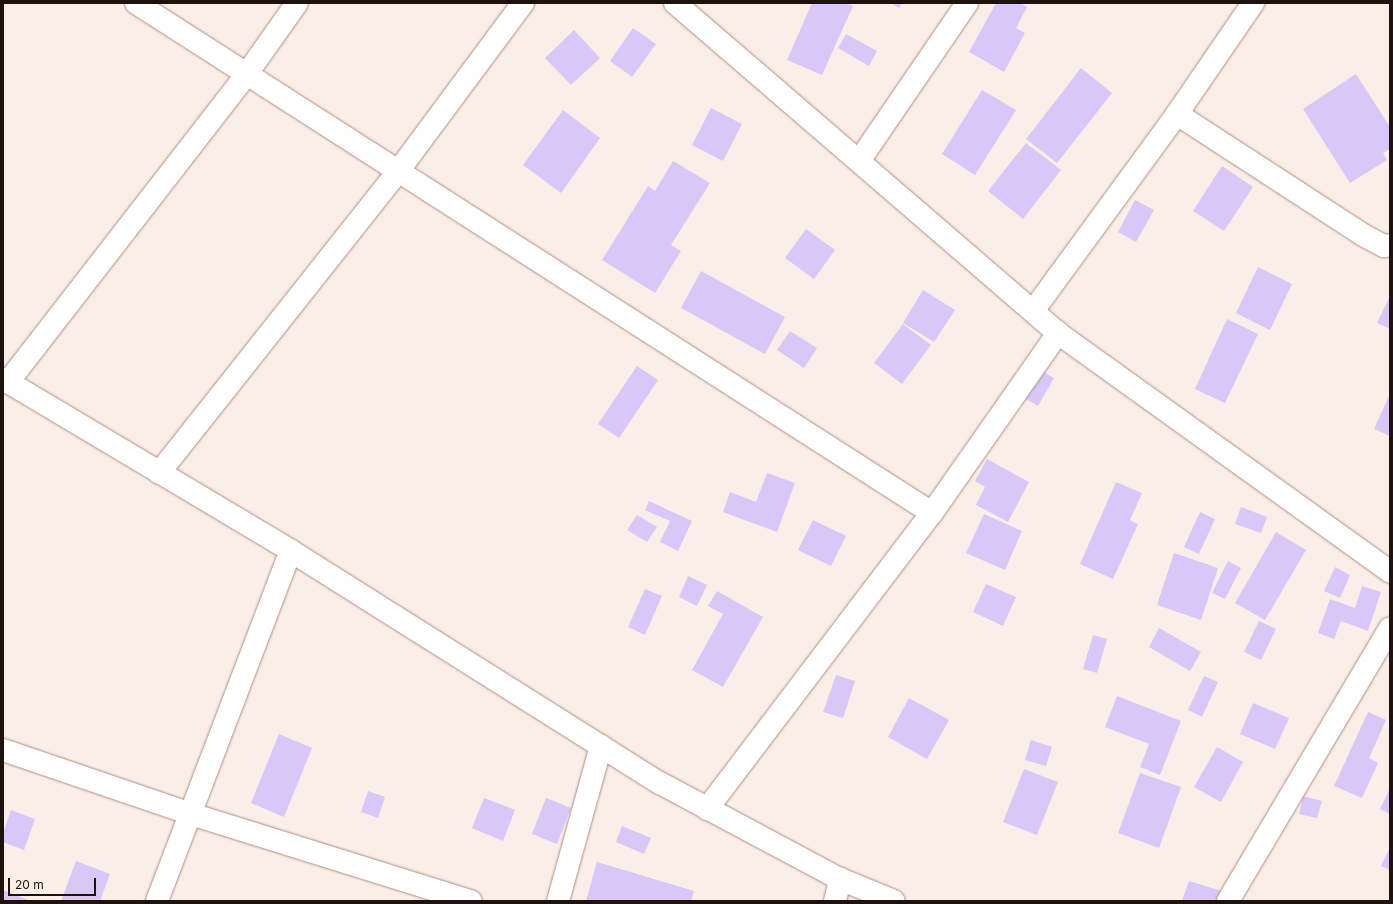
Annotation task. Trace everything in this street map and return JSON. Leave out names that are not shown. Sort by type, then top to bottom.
[{"type":"street","points":[[136,3],[399,170],[932,513]]},
{"type":"street","points":[[297,3],[246,74],[5,381],[292,551],[660,783],[840,879],[894,901]]},
{"type":"street","points":[[159,473],[399,170],[523,3]]},
{"type":"street","points":[[675,3],[1058,333],[1390,572]]},
{"type":"street","points":[[859,161],[967,3]]},
{"type":"street","points":[[1033,311],[1177,114],[1253,3]]},
{"type":"street","points":[[1177,114],[1363,234],[1384,246],[1390,245]]},
{"type":"street","points":[[708,809],[932,513],[1058,333]]},
{"type":"street","points":[[157,901],[292,551]]},
{"type":"street","points":[[1228,901],[1390,628]]},
{"type":"street","points":[[558,901],[601,746]]},
{"type":"street","points":[[3,750],[191,814],[471,901]]},
{"type":"street","points":[[835,901],[840,879]]},
{"type":"building","points":[[812,3],[846,3],[853,6],[822,75],[787,60]]},
{"type":"building","points":[[891,3],[902,3],[899,8]]},
{"type":"building","points":[[996,3],[1020,3],[1027,7],[1016,28],[1025,33],[1004,72],[969,52]]},
{"type":"building","points":[[633,28],[656,44],[632,77],[610,61]]},
{"type":"building","points":[[574,30],[600,58],[571,85],[545,58]]},
{"type":"building","points":[[846,34],[877,51],[869,66],[838,48]]},
{"type":"building","points":[[1081,68],[1112,93],[1057,163],[1026,139]]},
{"type":"building","points":[[1356,74],[1390,127],[1390,149],[1383,153],[1387,160],[1350,183],[1303,109]]},
{"type":"building","points":[[982,90],[1016,110],[975,175],[942,154]]},
{"type":"building","points":[[711,108],[742,124],[723,161],[692,145]]},
{"type":"building","points":[[563,110],[600,138],[561,193],[523,165]]},
{"type":"building","points":[[1026,143],[1061,170],[1023,219],[988,191]]},
{"type":"building","points":[[673,161],[710,183],[671,245],[681,251],[655,293],[602,260],[648,186],[655,191]]},
{"type":"building","points":[[1222,166],[1253,187],[1224,231],[1193,211]]},
{"type":"building","points":[[1135,200],[1154,210],[1136,242],[1118,232]]},
{"type":"building","points":[[806,229],[835,250],[814,279],[785,258]]},
{"type":"building","points":[[1258,267],[1292,284],[1270,330],[1236,313]]},
{"type":"building","points":[[701,271],[785,317],[765,354],[681,308]]},
{"type":"building","points":[[923,290],[955,310],[934,342],[903,323]]},
{"type":"building","points":[[1390,296],[1390,329],[1377,323]]},
{"type":"building","points":[[1227,319],[1258,334],[1225,403],[1195,389]]},
{"type":"building","points":[[903,324],[931,345],[902,384],[874,363]]},
{"type":"building","points":[[790,331],[817,348],[804,368],[777,350]]},
{"type":"building","points":[[637,366],[658,380],[619,438],[598,424]]},
{"type":"building","points":[[1035,367],[1054,378],[1038,406],[1019,395]]},
{"type":"building","points":[[1390,394],[1390,436],[1374,429]]},
{"type":"building","points":[[987,459],[1029,482],[1008,522],[976,505],[985,487],[975,481]]},
{"type":"building","points":[[767,473],[795,483],[777,532],[723,512],[730,492],[756,502]]},
{"type":"building","points":[[1116,482],[1142,493],[1130,520],[1138,524],[1113,579],[1080,564]]},
{"type":"building","points":[[649,501],[692,521],[678,551],[660,542],[670,521],[645,510]]},
{"type":"building","points":[[1241,507],[1267,517],[1261,533],[1235,524]]},
{"type":"building","points":[[1200,512],[1215,519],[1199,554],[1184,547]]},
{"type":"building","points":[[984,514],[1022,531],[1005,570],[966,553]]},
{"type":"building","points":[[637,515],[657,527],[647,542],[627,530]]},
{"type":"building","points":[[813,520],[846,536],[831,566],[798,550]]},
{"type":"building","points":[[1276,532],[1306,550],[1265,620],[1235,603]]},
{"type":"building","points":[[1174,553],[1218,568],[1201,620],[1157,605]]},
{"type":"building","points":[[1228,561],[1241,568],[1225,599],[1212,593]]},
{"type":"building","points":[[1335,567],[1350,575],[1340,598],[1324,591]]},
{"type":"building","points":[[688,576],[707,585],[697,606],[679,597]]},
{"type":"building","points":[[986,584],[1016,597],[1003,626],[973,612]]},
{"type":"building","points":[[1362,586],[1381,592],[1368,631],[1341,621],[1334,639],[1318,633],[1330,599],[1355,608]]},
{"type":"building","points":[[645,589],[662,596],[645,635],[628,627]]},
{"type":"building","points":[[717,591],[763,617],[723,687],[692,670],[723,614],[708,606]]},
{"type":"building","points":[[1259,621],[1276,629],[1261,660],[1244,652]]},
{"type":"building","points":[[1159,628],[1201,652],[1190,671],[1149,647]]},
{"type":"building","points":[[1093,635],[1107,639],[1097,673],[1083,669]]},
{"type":"building","points":[[836,675],[855,681],[843,718],[823,712]]},
{"type":"building","points":[[1204,676],[1218,682],[1202,717],[1188,710]]},
{"type":"building","points":[[1117,696],[1181,721],[1160,775],[1140,767],[1149,744],[1105,727]]},
{"type":"building","points":[[909,698],[949,720],[927,759],[888,737]]},
{"type":"building","points":[[1253,703],[1289,718],[1275,749],[1240,734]]},
{"type":"building","points":[[1368,712],[1386,720],[1369,758],[1378,763],[1362,798],[1334,786]]},
{"type":"building","points":[[279,734],[312,748],[284,817],[251,803]]},
{"type":"building","points":[[1031,740],[1052,747],[1046,766],[1025,760]]},
{"type":"building","points":[[1217,747],[1243,762],[1221,802],[1194,787]]},
{"type":"building","points":[[1024,769],[1058,782],[1037,835],[1003,822]]},
{"type":"building","points":[[1140,773],[1181,787],[1159,848],[1118,833]]},
{"type":"building","points":[[1390,788],[1390,814],[1380,809]]},
{"type":"building","points":[[368,791],[385,797],[378,818],[361,812]]},
{"type":"building","points":[[1303,796],[1322,801],[1317,818],[1299,814]]},
{"type":"building","points":[[484,798],[515,810],[503,841],[472,828]]},
{"type":"building","points":[[546,798],[571,808],[557,844],[532,834]]},
{"type":"building","points":[[11,810],[35,819],[24,850],[3,842],[3,834]]},
{"type":"building","points":[[622,826],[651,838],[644,854],[616,842]]},
{"type":"building","points":[[1390,847],[1390,870],[1381,866]]},
{"type":"building","points":[[76,861],[110,874],[100,901],[61,901]]},
{"type":"building","points":[[597,862],[694,891],[691,901],[586,901]]},
{"type":"building","points":[[1189,881],[1225,892],[1222,901],[1182,901]]},
{"type":"building","points":[[3,890],[31,901],[3,901]]}]
